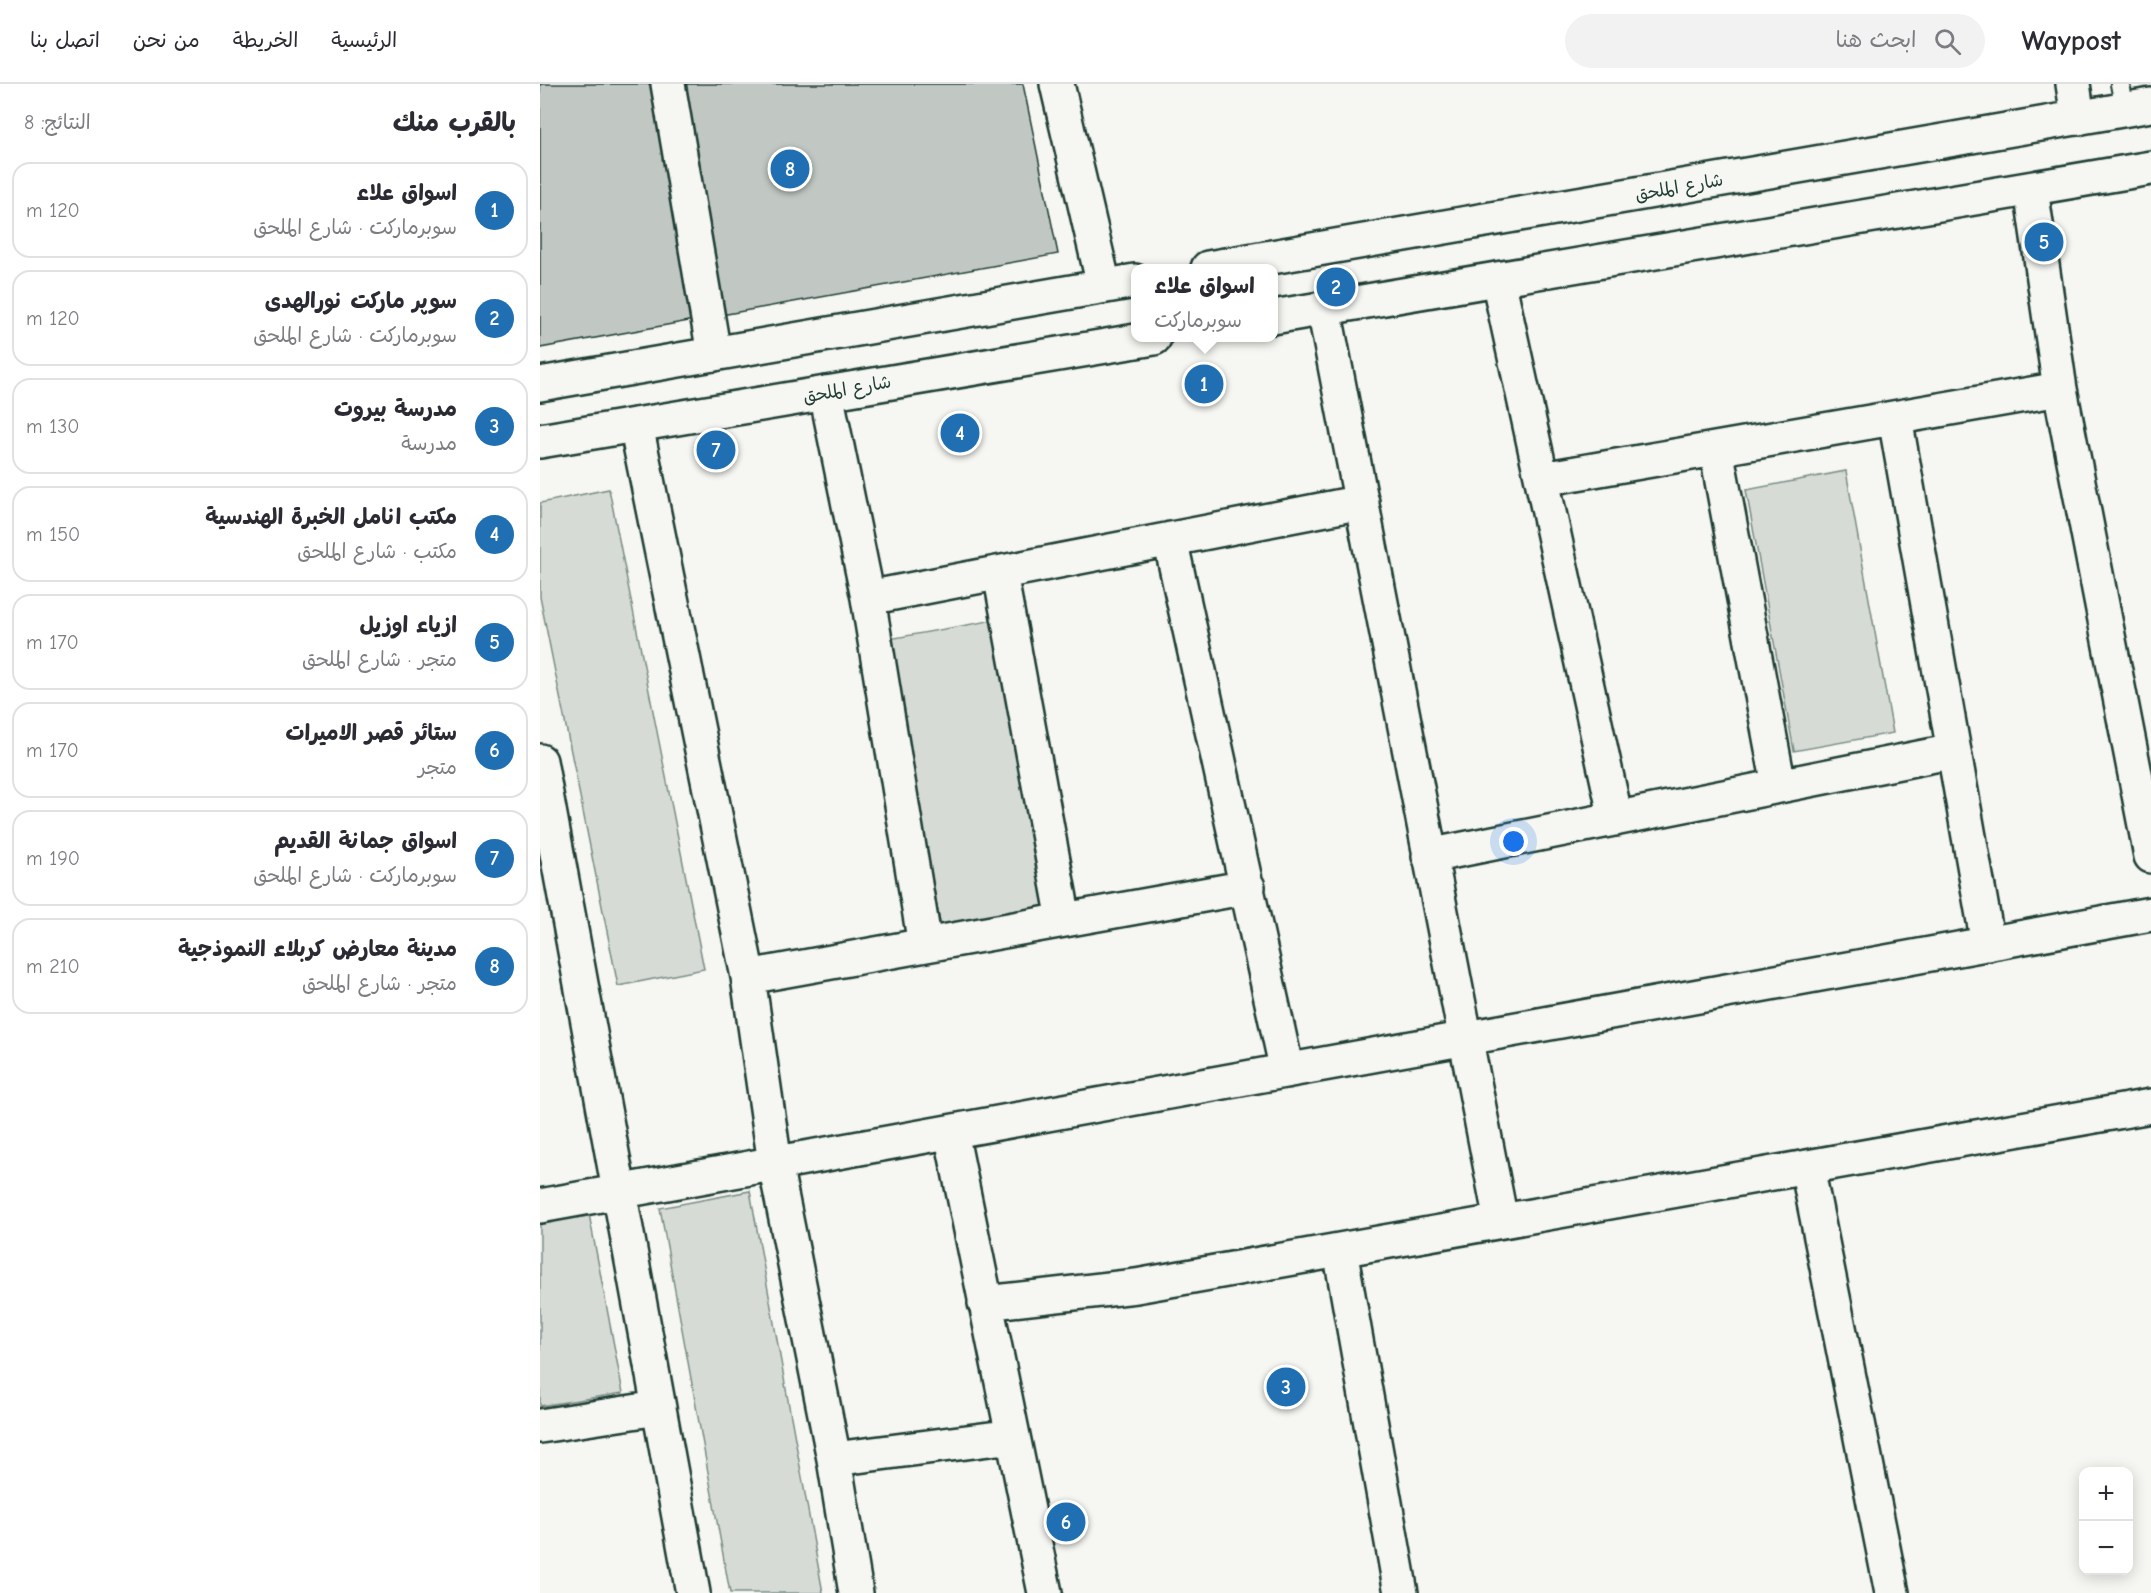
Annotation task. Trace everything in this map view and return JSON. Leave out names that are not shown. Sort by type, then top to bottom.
[{"type":"street","points":[[668,84],[714,354]]},
{"type":"street","points":[[540,384],[1120,284],[1058,84]]},
{"type":"street","points":[[2073,84],[2078,118]]},
{"type":"street","name":"شارع الملحق","points":[[1231,264],[2078,118],[2132,100]]},
{"type":"street","points":[[1278,316],[2151,168]]},
{"type":"street","points":[[2031,189],[2061,389],[2139,722],[2151,856]]},
{"type":"street","points":[[1498,279],[1616,819]]},
{"type":"street","points":[[1324,309],[1501,1221]]},
{"type":"street","name":"شارع الملحق","points":[[540,441],[1131,342]]},
{"type":"street","points":[[1542,479],[2061,389]]},
{"type":"street","points":[[826,393],[868,598],[925,945]]},
{"type":"street","points":[[1895,418],[1988,944]]},
{"type":"street","points":[[636,425],[748,977],[776,1164],[834,1459],[856,1593]]},
{"type":"street","points":[[1716,449],[1779,786]]},
{"type":"street","points":[[868,598],[1362,502]]},
{"type":"street","points":[[1170,539],[1287,1071]]},
{"type":"street","points":[[1000,573],[1064,920]]},
{"type":"street","points":[[1429,856],[1954,751]]},
{"type":"street","points":[[540,761],[693,1593]]},
{"type":"street","points":[[748,977],[1248,887]]},
{"type":"street","points":[[540,1206],[2151,914]]},
{"type":"street","points":[[985,1303],[1136,1286],[2151,1106]]},
{"type":"street","points":[[951,1132],[1045,1593]]},
{"type":"street","points":[[1807,1167],[1892,1593]]},
{"type":"street","points":[[1340,1250],[1401,1593]]},
{"type":"street","points":[[540,1425],[658,1408]]},
{"type":"street","points":[[834,1459],[1013,1436]]},
{"type":"shaded area","points":[[1846,471],[1893,733],[1794,751],[1746,490]]},
{"type":"shaded area","points":[[609,489],[704,969],[618,986],[540,597],[540,503]]},
{"type":"shaded area","points":[[994,620],[1046,909],[941,928],[889,639]]},
{"type":"shaded area","points":[[750,1191],[823,1593],[730,1593],[660,1208]]},
{"type":"shaded area","points":[[589,1214],[623,1393],[540,1406],[540,1223]]},
{"type":"building","points":[[540,84],[1023,84],[1058,254],[540,348]]},
{"type":"place","name":"مدينة معارض كربلاء النموذجية","points":[[790,169]]},
{"type":"place","name":"ازياء اوزيل","points":[[2044,242]]},
{"type":"place","name":"سوپر مارکت نورالهدی","points":[[1336,287]]},
{"type":"place","name":"اسواق علاء","points":[[1204,384]]},
{"type":"place","name":"مكتب انامل الخبرة الهندسية","points":[[960,433]]},
{"type":"place","name":"اسواق جمانة القديم","points":[[716,450]]},
{"type":"place","name":"مدرسة بيروت","points":[[1286,1387]]},
{"type":"place","name":"ستائر قصر الاميرات","points":[[1066,1522]]}]
